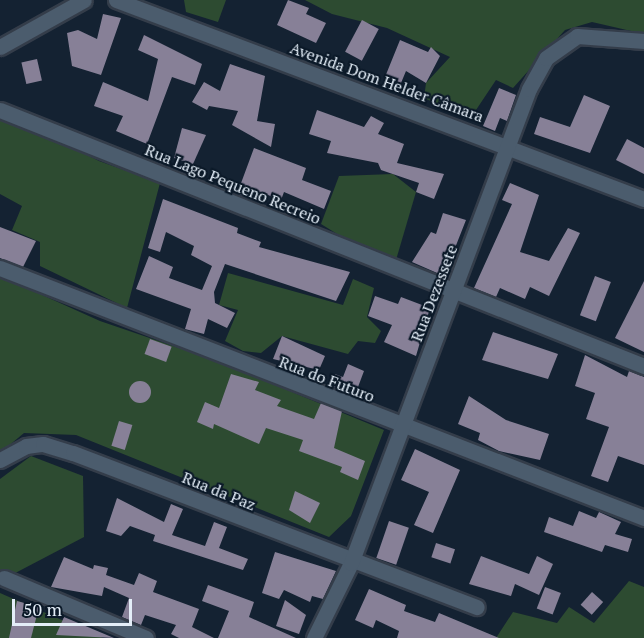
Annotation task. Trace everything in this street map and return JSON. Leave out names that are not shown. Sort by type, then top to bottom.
[{"type":"street","points":[[0,47],[84,0]]},
{"type":"street","name":"Avenida Dom Helder Câmara","points":[[116,0],[510,146],[644,200]]},
{"type":"street","name":"Rua Dezessete","points":[[314,638],[351,563],[452,293],[510,146],[529,89],[561,43],[597,34],[644,41]]},
{"type":"street","name":"Rua Lago Pequeno Recreio","points":[[0,110],[452,293],[644,366]]},
{"type":"street","name":"Rua do Futuro","points":[[0,268],[402,428],[644,518]]},
{"type":"street","name":"Rua da Paz","points":[[0,460],[26,446],[43,444],[73,453],[351,563],[477,607]]},
{"type":"street","points":[[4,579],[146,638]]},
{"type":"green space","points":[[184,0],[226,0],[218,22],[186,12]]},
{"type":"green space","points":[[305,0],[644,0],[644,34],[592,22],[565,30],[513,88],[496,80],[470,119],[424,98],[426,83],[450,57],[387,28],[332,14]]},
{"type":"green space","points":[[0,110],[99,161],[160,183],[127,308],[40,266],[40,242],[12,230],[22,206],[0,194]]},
{"type":"green space","points":[[393,174],[416,192],[396,260],[358,247],[321,224],[339,176]]},
{"type":"green space","points":[[228,273],[343,305],[353,279],[374,288],[367,317],[381,331],[375,343],[358,341],[348,354],[282,336],[261,353],[243,351],[225,341],[238,310],[219,305]]},
{"type":"green space","points":[[0,276],[100,321],[217,361],[384,430],[351,516],[329,537],[76,435],[24,433],[0,453]]},
{"type":"green space","points":[[31,456],[83,476],[84,537],[0,581],[0,479]]},
{"type":"green space","points":[[629,581],[644,587],[644,638],[496,638],[513,612],[557,623],[569,607],[594,623]]},
{"type":"green space","points":[[0,593],[103,638],[0,638]]},
{"type":"building","points":[[288,0],[309,8],[306,14],[326,23],[316,43],[277,25]]},
{"type":"building","points":[[103,14],[121,18],[101,75],[72,66],[67,33],[78,30],[97,39]]},
{"type":"building","points":[[362,20],[379,29],[362,61],[345,52]]},
{"type":"building","points":[[144,35],[202,64],[195,85],[172,77],[147,144],[116,131],[123,116],[94,106],[103,82],[148,101],[158,59],[138,50]]},
{"type":"building","points":[[400,40],[428,52],[431,47],[440,56],[426,83],[406,71],[401,83],[385,77]]},
{"type":"building","points":[[37,59],[42,80],[26,84],[21,63]]},
{"type":"building","points":[[230,64],[265,76],[257,121],[275,124],[271,147],[232,125],[238,111],[209,106],[207,110],[192,102],[204,82],[220,91]]},
{"type":"building","points":[[499,88],[516,95],[507,121],[500,118],[495,131],[483,126]]},
{"type":"building","points":[[584,95],[610,106],[590,153],[534,134],[540,117],[570,127]]},
{"type":"building","points":[[317,110],[364,127],[371,116],[384,123],[378,134],[404,144],[397,163],[444,174],[434,199],[416,192],[419,183],[381,170],[378,163],[327,153],[331,141],[309,134]]},
{"type":"building","points":[[182,128],[206,135],[193,164],[174,158]]},
{"type":"building","points":[[627,139],[644,148],[644,174],[616,160]]},
{"type":"building","points":[[254,148],[306,168],[302,180],[331,191],[324,209],[284,192],[281,200],[260,192],[257,202],[237,194]]},
{"type":"building","points":[[510,183],[539,195],[520,252],[549,261],[568,228],[580,233],[549,296],[530,287],[525,299],[500,288],[496,297],[474,288],[512,204],[502,200]]},
{"type":"building","points":[[163,199],[238,228],[237,233],[261,242],[259,247],[350,272],[336,301],[225,264],[214,292],[215,303],[235,313],[227,328],[208,319],[204,334],[185,329],[191,309],[136,289],[149,256],[173,267],[169,278],[202,290],[212,266],[191,255],[194,246],[166,232],[160,252],[148,248]]},
{"type":"building","points":[[443,213],[466,220],[444,276],[412,262],[431,232],[436,234]]},
{"type":"building","points":[[0,227],[36,241],[23,267],[0,258]]},
{"type":"building","points":[[595,276],[611,282],[596,321],[580,315]]},
{"type":"building","points":[[644,281],[644,352],[615,338]]},
{"type":"building","points":[[375,296],[398,304],[401,297],[430,308],[416,356],[384,342],[392,325],[368,316]]},
{"type":"building","points":[[493,332],[558,354],[548,379],[482,360]]},
{"type":"building","points":[[282,336],[325,356],[319,370],[273,359]]},
{"type":"building","points":[[150,339],[172,347],[166,362],[145,354]]},
{"type":"building","points":[[585,355],[627,377],[629,371],[644,377],[644,465],[618,456],[608,482],[591,476],[609,427],[586,419],[595,393],[575,386]]},
{"type":"building","points":[[348,364],[364,371],[355,395],[329,385],[335,374],[343,377]]},
{"type":"building","points":[[231,374],[259,382],[255,390],[281,400],[277,406],[314,419],[321,403],[342,411],[334,448],[365,461],[358,480],[340,472],[342,467],[299,451],[303,440],[266,428],[259,444],[214,424],[213,429],[197,422],[205,402],[219,408]]},
{"type":"building","points":[[136,381],[144,381],[151,388],[151,396],[144,403],[136,403],[129,396],[129,388]]},
{"type":"building","points":[[469,396],[506,420],[549,434],[540,460],[499,451],[478,440],[480,433],[458,424]]},
{"type":"building","points":[[119,421],[132,425],[125,450],[111,446]]},
{"type":"building","points":[[415,449],[460,470],[433,533],[414,525],[429,492],[401,480]]},
{"type":"building","points":[[295,491],[320,503],[310,523],[289,510]]},
{"type":"building","points":[[117,498],[164,522],[171,504],[183,509],[172,535],[205,546],[214,522],[227,527],[219,548],[248,559],[243,570],[153,541],[155,535],[130,526],[121,536],[106,531]]},
{"type":"building","points":[[579,511],[596,518],[599,512],[621,522],[615,534],[632,539],[628,552],[605,545],[602,552],[544,532],[549,517],[573,526]]},
{"type":"building","points":[[389,521],[409,528],[396,565],[376,558]]},
{"type":"building","points":[[436,543],[455,549],[450,563],[431,557]]},
{"type":"building","points":[[275,552],[336,571],[323,599],[312,596],[310,602],[284,590],[279,599],[262,593]]},
{"type":"building","points":[[481,556],[529,574],[537,556],[553,564],[539,595],[515,584],[511,596],[469,584]]},
{"type":"building","points":[[64,557],[93,569],[94,565],[108,568],[106,575],[134,585],[139,573],[157,581],[153,592],[199,609],[192,627],[214,638],[179,638],[171,634],[176,625],[145,615],[141,625],[122,617],[129,598],[104,587],[102,596],[51,587]]},
{"type":"building","points":[[208,585],[254,602],[249,617],[296,638],[218,638],[229,611],[202,601]]},
{"type":"building","points":[[545,587],[561,593],[553,615],[537,608]]},
{"type":"building","points":[[369,589],[406,605],[404,611],[435,622],[439,613],[499,638],[397,638],[399,631],[376,620],[373,628],[355,620]]},
{"type":"building","points":[[592,592],[603,602],[592,615],[581,605]]},
{"type":"building","points":[[285,600],[306,615],[299,634],[276,626]]},
{"type":"building","points":[[17,601],[39,607],[31,638],[9,638]]},
{"type":"building","points":[[64,617],[114,638],[56,635]]}]
